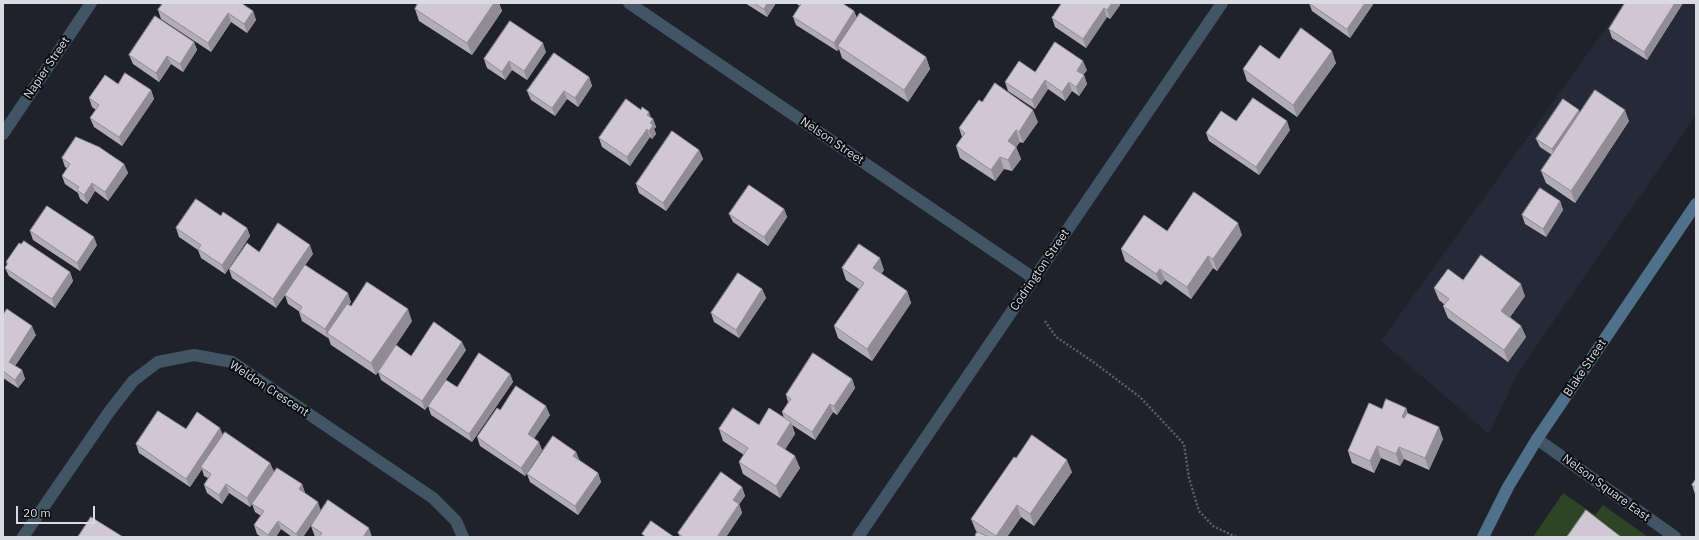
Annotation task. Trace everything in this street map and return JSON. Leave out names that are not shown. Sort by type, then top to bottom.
[{"type":"main road","name":"Blake Street","points":[[1483,537],[1508,486],[1537,439],[1696,204]]},
{"type":"street","name":"Napier Street","points":[[3,134],[91,3]]},
{"type":"street","name":"Nelson Street","points":[[629,3],[1035,279]]},
{"type":"street","name":"Codrington Street","points":[[858,537],[1222,3]]},
{"type":"street","name":"Weldon Crescent","points":[[22,537],[133,380],[158,362],[194,355],[232,362],[414,485],[433,498],[456,521],[463,537]]},
{"type":"street","name":"Nelson Square East","points":[[1537,439],[1674,537]]},
{"type":"path","points":[[1044,321],[1056,337],[1092,361],[1140,397],[1184,444],[1189,478],[1199,511],[1213,526],[1236,537]]},
{"type":"shaded area","points":[[1624,3],[1696,3],[1696,115],[1522,367],[1489,434],[1381,341]]},
{"type":"green space","points":[[1563,493],[1595,515],[1603,505],[1648,537],[1533,537]]},
{"type":"building","points":[[163,3],[241,3],[253,11],[244,24],[228,13],[208,43],[158,10]]},
{"type":"building","points":[[418,3],[494,3],[467,43],[415,9]]},
{"type":"building","points":[[755,3],[767,3],[764,9]]},
{"type":"building","points":[[802,3],[842,3],[854,11],[834,43],[793,17]]},
{"type":"building","points":[[1062,3],[1112,3],[1107,10],[1104,8],[1083,39],[1052,18]]},
{"type":"building","points":[[1309,3],[1365,3],[1347,29]]},
{"type":"building","points":[[1625,3],[1675,3],[1644,52],[1609,29]]},
{"type":"building","points":[[860,13],[926,57],[904,90],[838,46]]},
{"type":"building","points":[[155,16],[194,42],[180,64],[167,56],[156,73],[129,55]]},
{"type":"building","points":[[510,21],[543,43],[524,71],[509,61],[502,72],[484,59]]},
{"type":"building","points":[[1301,28],[1332,51],[1293,105],[1243,69],[1260,45],[1279,59]]},
{"type":"building","points":[[1055,42],[1083,61],[1077,71],[1084,75],[1076,87],[1069,82],[1062,92],[1045,80],[1032,100],[1005,82],[1019,61],[1035,72]]},
{"type":"building","points":[[554,53],[589,77],[575,98],[564,91],[552,108],[527,91]]},
{"type":"building","points":[[125,73],[151,90],[119,137],[90,118],[99,105],[89,98],[105,75],[118,84]]},
{"type":"building","points":[[995,83],[1033,110],[1019,132],[1016,130],[1008,141],[1016,147],[1008,160],[1000,157],[991,170],[956,146],[965,133],[959,128],[979,100],[982,102]]},
{"type":"building","points":[[1595,90],[1625,110],[1571,191],[1541,171]]},
{"type":"building","points":[[1253,98],[1287,121],[1256,167],[1206,133],[1221,111],[1236,121]]},
{"type":"building","points":[[626,99],[641,110],[642,107],[649,112],[647,115],[653,119],[650,123],[653,125],[649,131],[647,129],[627,157],[599,138]]},
{"type":"building","points":[[1563,99],[1579,110],[1552,149],[1536,139]]},
{"type":"building","points":[[672,131],[699,150],[663,203],[636,184]]},
{"type":"building","points":[[76,137],[99,147],[124,164],[105,192],[92,183],[84,195],[77,190],[79,187],[62,176],[70,164],[62,158]]},
{"type":"building","points":[[749,185],[784,209],[764,237],[729,214]]},
{"type":"building","points":[[1540,188],[1560,201],[1543,229],[1522,215]]},
{"type":"building","points":[[1194,192],[1238,223],[1213,259],[1208,256],[1187,287],[1160,269],[1156,274],[1121,249],[1144,215],[1167,231]]},
{"type":"building","points":[[196,199],[221,216],[223,212],[247,228],[222,265],[198,249],[201,245],[176,228]]},
{"type":"building","points":[[47,206],[94,237],[77,263],[30,231]]},
{"type":"building","points":[[278,223],[310,245],[273,299],[229,269],[247,243],[259,252]]},
{"type":"building","points":[[24,241],[70,272],[52,299],[5,268],[8,263],[6,262],[19,243],[21,244]]},
{"type":"building","points":[[859,244],[880,258],[873,268],[907,291],[867,349],[834,326],[864,283],[842,268]]},
{"type":"building","points":[[1481,255],[1521,284],[1501,311],[1521,326],[1504,350],[1443,306],[1449,299],[1434,288],[1448,269],[1463,280]]},
{"type":"building","points":[[305,265],[348,293],[325,329],[299,312],[302,307],[285,295]]},
{"type":"building","points":[[738,273],[762,289],[736,330],[711,313]]},
{"type":"building","points":[[367,282],[408,309],[371,363],[327,333],[347,304],[351,306]]},
{"type":"building","points":[[7,309],[32,326],[9,362],[22,370],[15,380],[3,371],[3,315]]},
{"type":"building","points":[[434,322],[462,342],[422,401],[378,372],[396,345],[411,356]]},
{"type":"building","points":[[479,353],[510,374],[469,434],[428,406],[446,380],[457,387]]},
{"type":"building","points":[[813,353],[852,379],[834,406],[830,404],[812,432],[782,412],[791,399],[786,395]]},
{"type":"building","points":[[516,386],[546,406],[528,434],[539,442],[521,468],[477,437],[497,408],[500,410]]},
{"type":"building","points":[[1386,399],[1406,408],[1402,417],[1404,418],[1407,413],[1439,427],[1425,458],[1399,447],[1396,454],[1377,446],[1370,461],[1348,451],[1369,403],[1382,409]]},
{"type":"building","points":[[733,408],[759,425],[769,408],[791,422],[777,444],[795,456],[776,486],[739,462],[748,448],[719,429]]},
{"type":"building","points":[[158,411],[186,429],[197,412],[220,428],[186,479],[136,444]]},
{"type":"building","points":[[225,432],[270,463],[247,498],[226,484],[219,495],[204,485],[211,474],[201,467]]},
{"type":"building","points":[[1032,435],[1067,460],[1030,514],[1017,505],[996,536],[971,519],[1014,457],[1016,458]]},
{"type":"building","points":[[553,436],[576,452],[573,456],[598,473],[575,506],[527,474]]},
{"type":"building","points":[[277,468],[302,484],[299,489],[318,502],[296,534],[278,521],[268,535],[254,525],[264,511],[252,504]]},
{"type":"building","points":[[721,472],[742,487],[733,500],[739,504],[717,537],[683,537],[678,533]]},
{"type":"building","points":[[1696,479],[1696,488],[1692,485]]},
{"type":"building","points":[[328,500],[369,528],[363,537],[319,537],[322,533],[311,526]]},
{"type":"building","points":[[1586,510],[1621,537],[1567,537]]},
{"type":"building","points":[[91,517],[123,537],[78,537]]},
{"type":"building","points":[[651,521],[674,537],[646,537],[642,534]]},
{"type":"building","points":[[977,532],[989,537],[975,537]]}]
